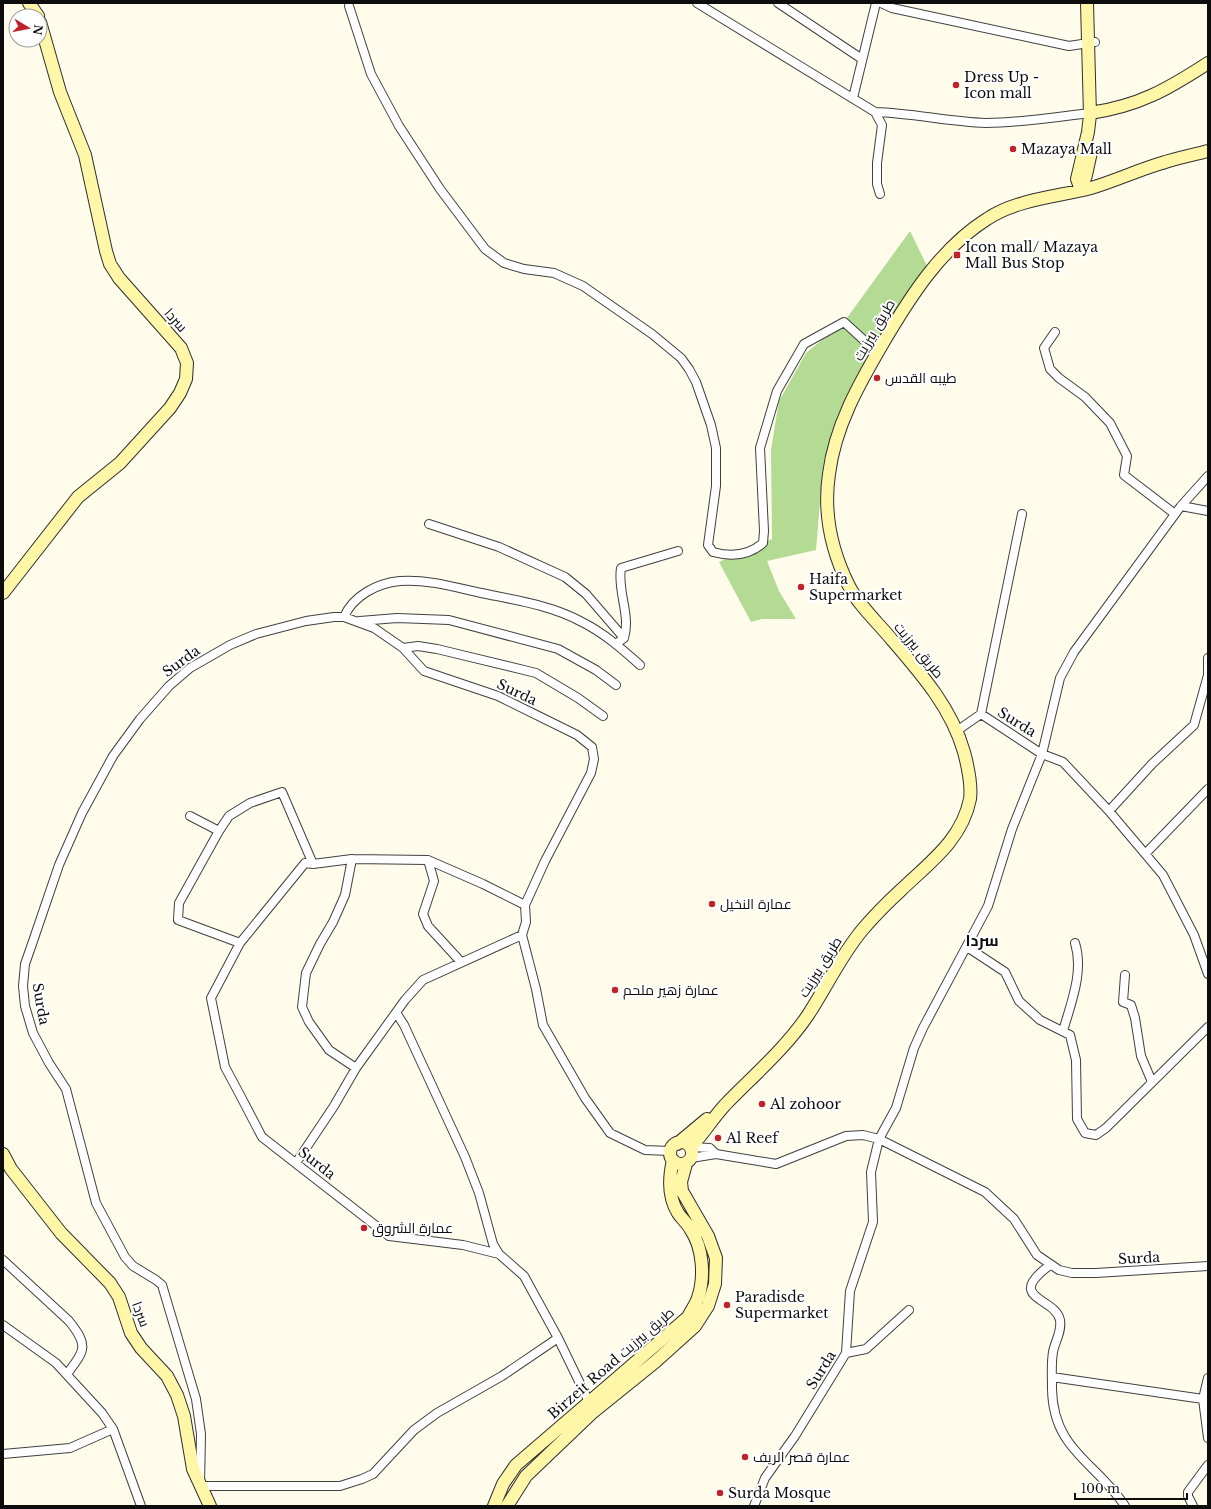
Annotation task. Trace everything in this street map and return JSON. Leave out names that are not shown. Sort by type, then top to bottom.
[{"type":"main road","points":[[1087,3],[1092,42]]},
{"type":"main road","points":[[1081,190],[1086,176],[1094,113],[1092,42],[1094,3]]},
{"type":"main road","name":"سردا","points":[[3,593],[78,497],[120,463],[170,408],[180,393],[186,379],[187,363],[181,348],[119,278],[110,264],[85,155],[60,92],[47,48]]},
{"type":"main road","points":[[1094,113],[1141,102],[1182,80],[1208,63]]},
{"type":"main road","name":"طريق بيرزيت","points":[[723,1107],[758,1074],[807,1016],[837,966],[864,928],[897,893],[943,852],[959,830],[970,800],[968,765],[958,730],[926,679],[850,590],[834,552],[828,529],[827,500],[829,472],[837,437],[848,406],[907,303],[926,276],[972,230],[988,218],[1012,207],[1081,190],[1163,162],[1207,151]]},
{"type":"main road","points":[[673,1151],[723,1107]]},
{"type":"main road","name":"Birzeit Road طريق بيرزيت","points":[[494,1506],[503,1484],[516,1465],[591,1407],[655,1362],[695,1326],[708,1306],[715,1284],[716,1258],[708,1236],[682,1191],[681,1182],[689,1156],[723,1107]]},
{"type":"main road","points":[[685,1143],[689,1156],[681,1165],[673,1151],[685,1143]]},
{"type":"main road","name":"Birzeit Road طريق بيرزيت","points":[[507,1506],[526,1476],[591,1407],[688,1317],[698,1298],[702,1278],[701,1252],[692,1230],[677,1212],[670,1184],[673,1151]]},
{"type":"main road","name":"سردا","points":[[3,1154],[11,1169],[61,1233],[110,1283],[119,1297],[131,1333],[166,1376],[184,1416],[193,1469],[210,1506]]},
{"type":"street","points":[[697,3],[876,112],[900,113],[955,121],[987,123],[1094,113]]},
{"type":"street","points":[[778,3],[862,59]]},
{"type":"street","points":[[853,98],[876,3]]},
{"type":"street","points":[[881,3],[892,8],[1069,46],[1092,42]]},
{"type":"street","points":[[349,6],[370,74],[398,126],[440,189],[485,250],[504,263],[524,269],[554,273],[583,286],[652,334],[681,358],[689,369],[696,382],[711,425],[716,448],[716,486],[708,545],[713,552],[724,555],[739,554],[753,551],[763,543],[764,531],[760,448],[777,391],[804,344],[844,322],[878,353]]},
{"type":"street","points":[[876,112],[882,125],[877,163],[877,184],[880,194]]},
{"type":"street","points":[[1055,332],[1044,348],[1050,369],[1059,378],[1084,397],[1110,423],[1126,456],[1124,475],[1175,514]]},
{"type":"street","points":[[879,1138],[896,1108],[914,1048],[988,906],[1012,829],[1042,754],[1060,678],[1074,652],[1175,514],[1208,476]]},
{"type":"street","points":[[1181,506],[1208,511]]},
{"type":"street","points":[[981,714],[1022,514]]},
{"type":"street","points":[[429,524],[499,547],[565,577],[586,594],[624,638]]},
{"type":"street","points":[[616,644],[624,638],[626,627],[619,578],[621,568],[678,551]]},
{"type":"street","points":[[344,617],[349,606],[366,592],[381,585],[399,581],[435,583],[544,607],[583,622],[616,644],[640,666]]},
{"type":"street","name":"Surda","points":[[200,1486],[201,1434],[196,1399],[162,1285],[133,1266],[125,1257],[92,1192],[66,1089],[49,1063],[33,1033],[25,1006],[23,986],[25,964],[59,864],[82,813],[114,756],[140,719],[179,677],[190,668],[230,645],[256,634],[306,621],[344,617],[379,631],[402,648],[424,671],[498,696],[577,735],[592,747],[594,759],[590,773],[545,860],[525,905],[526,922],[522,935],[536,989],[543,1025],[585,1098],[610,1133],[645,1150],[673,1151]]},
{"type":"street","points":[[357,621],[397,618],[449,620],[558,649],[596,670],[616,685]]},
{"type":"street","points":[[402,648],[418,646],[437,649],[536,673],[578,698],[603,716]]},
{"type":"street","points":[[1110,811],[1152,764],[1194,725],[1208,675],[1208,658]]},
{"type":"street","name":"Surda","points":[[958,730],[981,714],[1042,754],[1063,762],[1110,811],[1163,875],[1194,934],[1208,974]]},
{"type":"street","points":[[1146,853],[1208,789]]},
{"type":"street","points":[[240,943],[178,920],[179,903],[229,816],[250,803],[282,792],[313,864]]},
{"type":"street","points":[[190,816],[219,831]]},
{"type":"street","points":[[352,859],[345,895],[333,922],[306,972],[302,1007],[309,1022],[329,1050],[356,1068]]},
{"type":"street","name":"Surda","points":[[525,905],[483,884],[428,860],[352,859],[313,864],[305,863],[240,943],[211,998],[225,1067],[262,1137],[389,1236],[462,1245],[500,1254],[524,1276],[558,1338],[591,1407]]},
{"type":"street","points":[[428,860],[434,881],[423,914],[428,926],[461,962]]},
{"type":"street","points":[[296,1163],[334,1106],[356,1068],[423,980],[522,935]]},
{"type":"street","points":[[1063,1031],[1078,976],[1078,951],[1075,943]]},
{"type":"street","points":[[967,947],[1005,972],[1019,1001],[1040,1020],[1070,1035],[1076,1060],[1078,1119],[1084,1133],[1096,1135],[1106,1128],[1208,1027]]},
{"type":"street","points":[[1125,975],[1123,1002],[1130,1005],[1135,1018],[1141,1056],[1152,1082]]},
{"type":"street","points":[[397,1014],[404,1024],[465,1157],[479,1193],[494,1244],[500,1254]]},
{"type":"street","points":[[707,1128],[707,1137],[713,1151]]},
{"type":"street","name":"Surda","points":[[689,1156],[713,1151],[776,1164],[846,1136],[863,1135],[879,1138],[985,1192],[999,1203],[1014,1220],[1037,1255],[1059,1270],[1072,1273],[1096,1273],[1208,1266]]},
{"type":"street","name":"Surda","points":[[754,1506],[765,1478],[795,1436],[846,1353],[850,1291],[873,1222],[871,1172],[879,1138]]},
{"type":"street","points":[[3,1260],[69,1321],[78,1333],[84,1348],[81,1355],[67,1374]]},
{"type":"street","points":[[1050,1265],[1038,1274],[1032,1285],[1032,1290],[1037,1299],[1055,1309],[1060,1320],[1059,1334],[1053,1351],[1053,1408],[1062,1435],[1125,1506]]},
{"type":"street","points":[[846,1353],[866,1348],[909,1310]]},
{"type":"street","points":[[3,1325],[56,1363],[93,1401],[113,1428],[140,1506]]},
{"type":"street","points":[[200,1486],[340,1486],[362,1479],[373,1474],[414,1430],[437,1413],[528,1360],[558,1338]]},
{"type":"street","points":[[1052,1377],[1203,1399]]},
{"type":"street","points":[[1208,1378],[1203,1399],[1208,1438]]},
{"type":"street","points":[[3,1454],[70,1448],[113,1428]]},
{"type":"street","points":[[1193,1506],[1188,1496],[1188,1492],[1208,1465]]},
{"type":"green space","points":[[910,231],[930,272],[837,416],[822,477],[816,550],[767,561],[779,591],[796,619],[762,619],[751,622],[719,562],[772,539],[771,450],[779,401],[806,353],[844,322]]},
{"type":"place","name":"Dress Up - Icon mall","points":[[956,85]]},
{"type":"place","name":"Mazaya Mall","points":[[1013,149]]},
{"type":"place","name":"Icon mall/ Mazaya Mall Bus Stop","points":[[957,255]]},
{"type":"place","name":"طيبه القدس","points":[[877,378]]},
{"type":"place","name":"Haifa Supermarket","points":[[801,587]]},
{"type":"place","name":"عمارة النخيل","points":[[712,904]]},
{"type":"place","name":"عمارة زهير ملحم","points":[[615,990]]},
{"type":"place","name":"Al zohoor","points":[[762,1104]]},
{"type":"place","name":"Al Reef","points":[[718,1138]]},
{"type":"place","name":"عمارة الشروق","points":[[364,1228]]},
{"type":"place","name":"Paradisde Supermarket","points":[[727,1305]]},
{"type":"place","name":"عمارة قصر الريف","points":[[745,1457]]},
{"type":"place","name":"Surda Mosque","points":[[720,1493]]},
{"type":"district","name":"سردا","points":[[982,940]]}]
